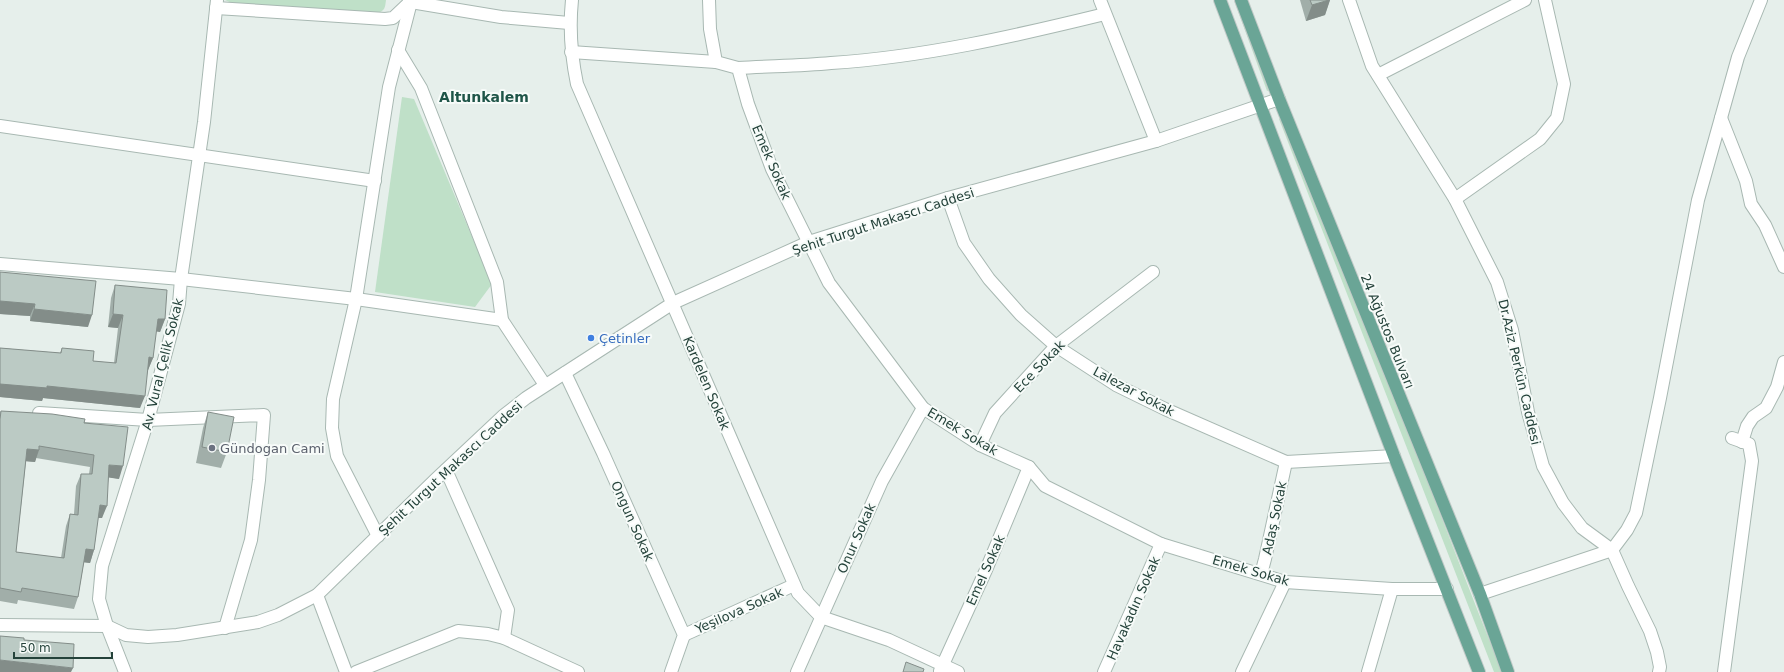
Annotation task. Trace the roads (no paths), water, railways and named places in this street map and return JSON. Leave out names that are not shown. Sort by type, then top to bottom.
[{"type":"main road","points":[[1220,0],[1259,106],[1479,672]]},
{"type":"main road","name":"24 Ağustos Bulvarı","points":[[1241,0],[1279,99],[1480,594],[1508,672]]},
{"type":"street","points":[[410,0],[500,17],[569,23]]},
{"type":"street","points":[[217,3],[385,20],[394,18],[410,0]]},
{"type":"street","points":[[378,536],[337,456],[332,428],[333,398],[356,299],[388,88],[410,0]]},
{"type":"street","name":"Kardelen Sokak","points":[[572,0],[569,23],[571,52],[576,84],[673,303],[798,593],[821,617],[889,640],[941,668],[958,672]]},
{"type":"street","points":[[709,0],[710,29],[716,62]]},
{"type":"street","points":[[1100,0],[1156,141]]},
{"type":"street","name":"Dr.Aziz Perkün Caddesi","points":[[1349,0],[1366,52],[1378,75],[1455,199],[1497,282],[1505,303],[1512,330],[1528,412],[1543,466],[1562,503],[1582,528],[1612,550],[1650,631],[1661,670]]},
{"type":"street","points":[[1378,75],[1525,0]]},
{"type":"street","points":[[1455,199],[1540,139],[1557,118],[1564,84],[1545,0]]},
{"type":"street","points":[[1480,594],[1612,550],[1627,530],[1636,513],[1698,200],[1738,57],[1761,0]]},
{"type":"street","name":"Av. Vural Çelik Sokak","points":[[125,672],[107,626],[99,599],[102,566],[148,420],[180,304],[181,279],[200,156],[217,3]]},
{"type":"street","points":[[571,52],[716,62],[738,68],[832,63],[958,47],[1105,14]]},
{"type":"street","points":[[398,50],[421,88],[497,282],[502,320],[545,385]]},
{"type":"street","name":"Emek Sokak","points":[[738,68],[748,104],[772,169],[829,283],[923,408],[980,445],[1029,467],[1045,486],[1161,544],[1285,582],[1392,589],[1448,589]]},
{"type":"street","name":"Şehit Turgut Makascı Caddesi","points":[[0,625],[107,626],[126,635],[148,637],[177,635],[224,628],[258,622],[278,615],[316,595],[503,416],[545,385],[673,303],[809,242],[948,198],[1156,141],[1279,99]]},
{"type":"street","points":[[1721,118],[1746,181],[1751,204],[1765,225],[1784,267]]},
{"type":"street","points":[[0,126],[375,181]]},
{"type":"street","name":"Lalezar Sokak","points":[[948,198],[964,242],[989,279],[1021,315],[1056,346],[1116,384],[1165,409],[1286,462],[1394,456]]},
{"type":"street","points":[[0,264],[181,279],[356,299],[502,320]]},
{"type":"street","name":"Ece Sokak","points":[[980,445],[995,412],[1056,346],[1153,272]]},
{"type":"street","points":[[1724,672],[1752,461],[1749,444],[1737,440],[1752,417],[1766,408],[1777,387],[1784,362]]},
{"type":"street","name":"Ongun Sokak","points":[[565,373],[603,453],[684,635]]},
{"type":"street","name":"Onur Sokak","points":[[797,672],[882,482],[923,408]]},
{"type":"street","points":[[23,412],[148,420],[264,415],[260,480],[251,540],[224,628]]},
{"type":"street","name":"Adaş Sokak","points":[[1261,574],[1286,462]]},
{"type":"street","name":"Emel Sokak","points":[[941,668],[1029,467]]},
{"type":"street","points":[[446,470],[508,610],[504,638]]},
{"type":"street","name":"Havakadın Sokak","points":[[1104,672],[1161,544]]},
{"type":"street","points":[[1242,672],[1285,582]]},
{"type":"street","name":"Yeşilova Sokak","points":[[684,635],[794,585]]},
{"type":"street","points":[[1368,672],[1392,589]]},
{"type":"street","points":[[316,595],[346,672]]},
{"type":"street","points":[[356,672],[458,631],[488,634],[504,638],[578,672]]},
{"type":"street","points":[[671,672],[684,635]]},
{"type":"place","name":"Çetinler","points":[[591,338]]},
{"type":"place","name":"Gündogan Cami","points":[[212,448]]},
{"type":"district","name":"Altunkalem","points":[[484,97]]}]
